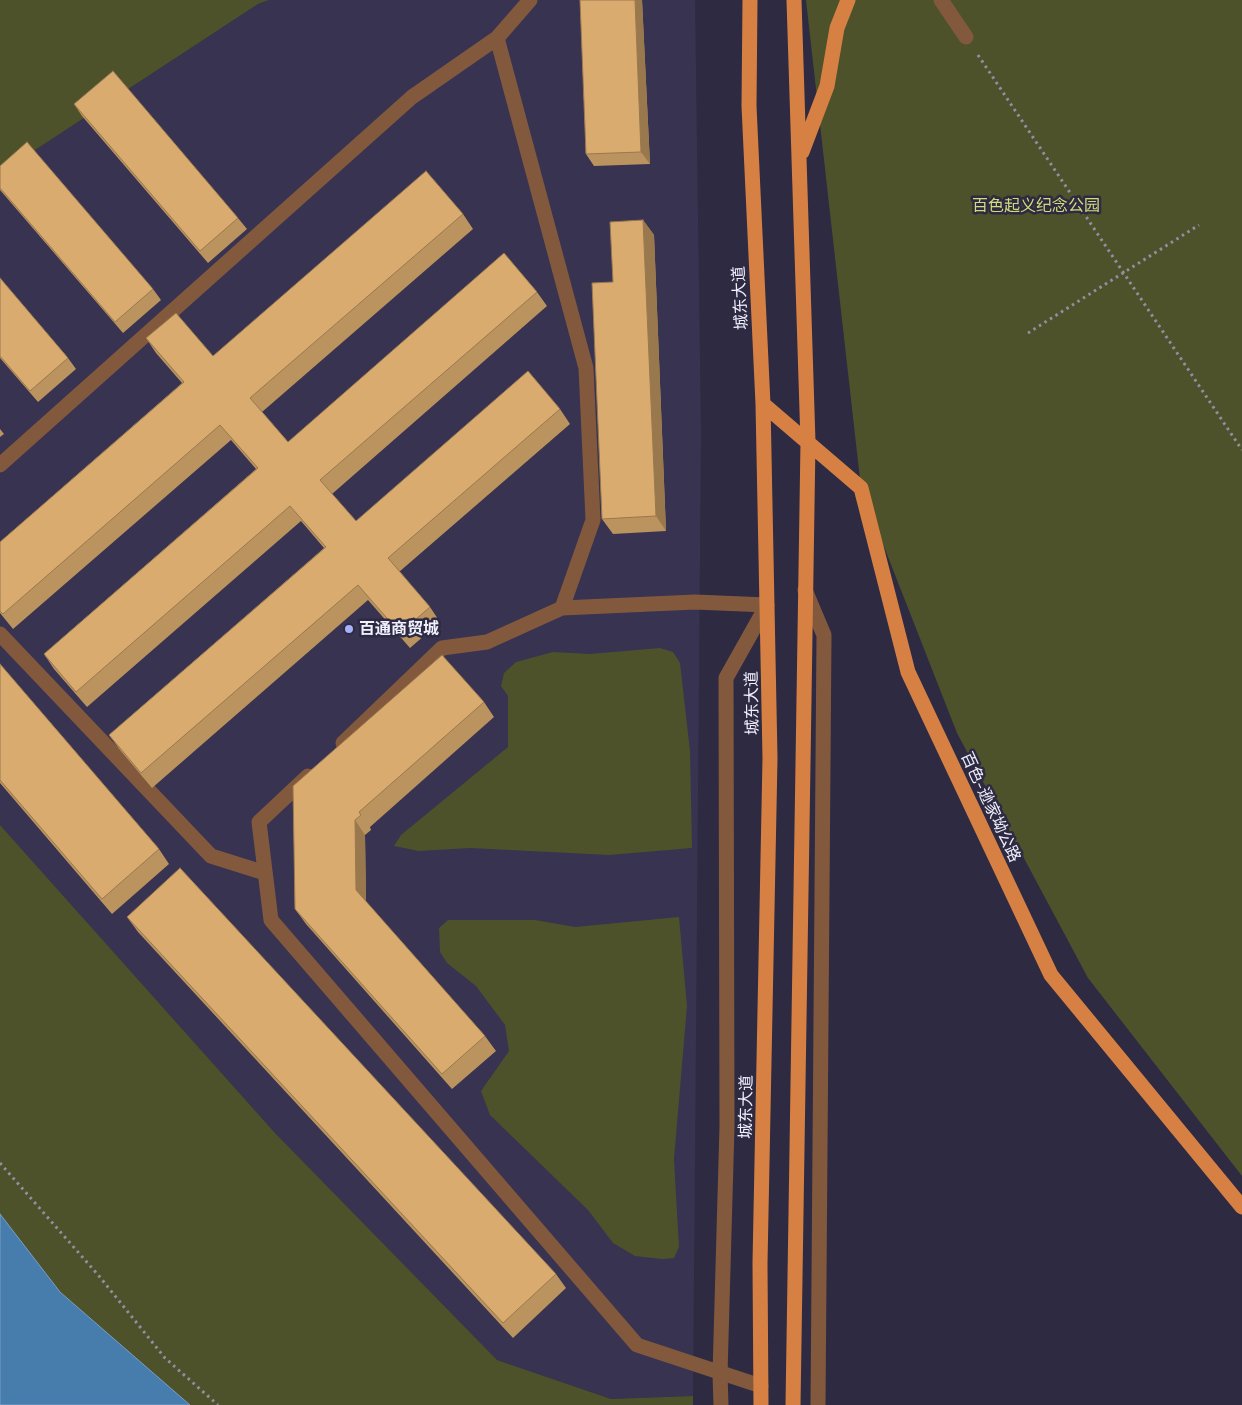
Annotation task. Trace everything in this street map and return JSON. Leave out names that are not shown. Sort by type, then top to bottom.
[{"type":"main road","name":"城东大道","points":[[750,0],[748,106],[762,404],[770,758],[760,1263],[761,1405]]},
{"type":"main road","points":[[793,1405],[808,442],[794,0]]},
{"type":"main road","points":[[799,161],[827,86],[837,28],[848,0]]},
{"type":"main road","name":"百色-逊家坳公路","points":[[762,404],[861,488],[908,672],[1051,975],[1242,1207]]},
{"type":"street","points":[[0,465],[412,97],[497,38],[530,0]]},
{"type":"street","points":[[941,0],[966,37]]},
{"type":"street","points":[[497,38],[586,368],[593,520],[562,608]]},
{"type":"street","points":[[805,590],[824,635],[818,1405]]},
{"type":"street","points":[[330,755],[442,648],[487,642],[562,608],[695,602],[767,605],[726,678],[727,1126],[720,1374],[721,1405]]},
{"type":"street","points":[[0,634],[211,856],[265,874]]},
{"type":"street","points":[[316,768],[260,822],[271,920],[637,1344],[720,1374],[761,1386]]},
{"type":"path","points":[[966,37],[1242,450]]},
{"type":"path","points":[[1028,333],[1199,225]]},
{"type":"path","points":[[0,1163],[99,1276],[165,1358],[218,1405]]},
{"type":"shaded area","name":"百通商贸城","points":[[269,0],[695,0],[701,433],[693,1396],[611,1399],[497,1360],[275,1133],[0,825],[0,173],[258,4]]},
{"type":"green space","points":[[0,0],[269,0],[258,4],[0,173]]},
{"type":"green space","name":"百色起义纪念公园","points":[[806,0],[1242,0],[1242,1176],[1088,978],[957,733],[861,488]]},
{"type":"green space","points":[[660,648],[673,652],[680,663],[690,751],[692,848],[609,855],[470,848],[419,851],[394,846],[401,835],[508,747],[508,696],[501,686],[504,673],[516,662],[553,652],[590,654]]},
{"type":"green space","points":[[0,825],[275,1133],[497,1360],[611,1399],[693,1396],[693,1405],[190,1405],[60,1292],[0,1214]]},
{"type":"green space","points":[[679,917],[687,1006],[674,1159],[679,1247],[674,1258],[662,1259],[635,1256],[613,1243],[588,1210],[490,1115],[481,1091],[509,1051],[505,1025],[476,986],[447,963],[440,952],[439,928],[448,920],[535,920],[575,927]]},
{"type":"water","points":[[0,1214],[60,1292],[190,1405],[0,1405]]},
{"type":"building","points":[[580,0],[635,0],[641,152],[586,154]]},
{"type":"building","points":[[113,71],[238,218],[200,251],[74,104]]},
{"type":"building","points":[[27,142],[153,289],[115,322],[0,188],[0,166]]},
{"type":"building","points":[[426,171],[463,214],[250,398],[288,442],[504,253],[537,292],[320,480],[356,521],[528,371],[560,409],[388,558],[430,607],[400,633],[358,585],[141,773],[109,735],[326,547],[290,506],[76,692],[44,654],[258,468],[220,425],[3,614],[0,611],[0,542],[184,382],[146,338],[176,313],[213,356]]},
{"type":"building","points":[[643,220],[656,516],[602,519],[592,283],[613,282],[610,222]]},
{"type":"building","points":[[0,278],[68,358],[30,391],[0,356]]},
{"type":"building","points":[[442,655],[484,702],[359,812],[361,815],[355,820],[356,890],[485,1036],[442,1074],[295,909],[293,786]]},
{"type":"building","points":[[0,664],[159,849],[102,899],[0,780]]},
{"type":"building","points":[[180,868],[556,1274],[503,1323],[127,917]]},
{"type":"place","name":"百通商贸城","points":[[349,629]]}]
